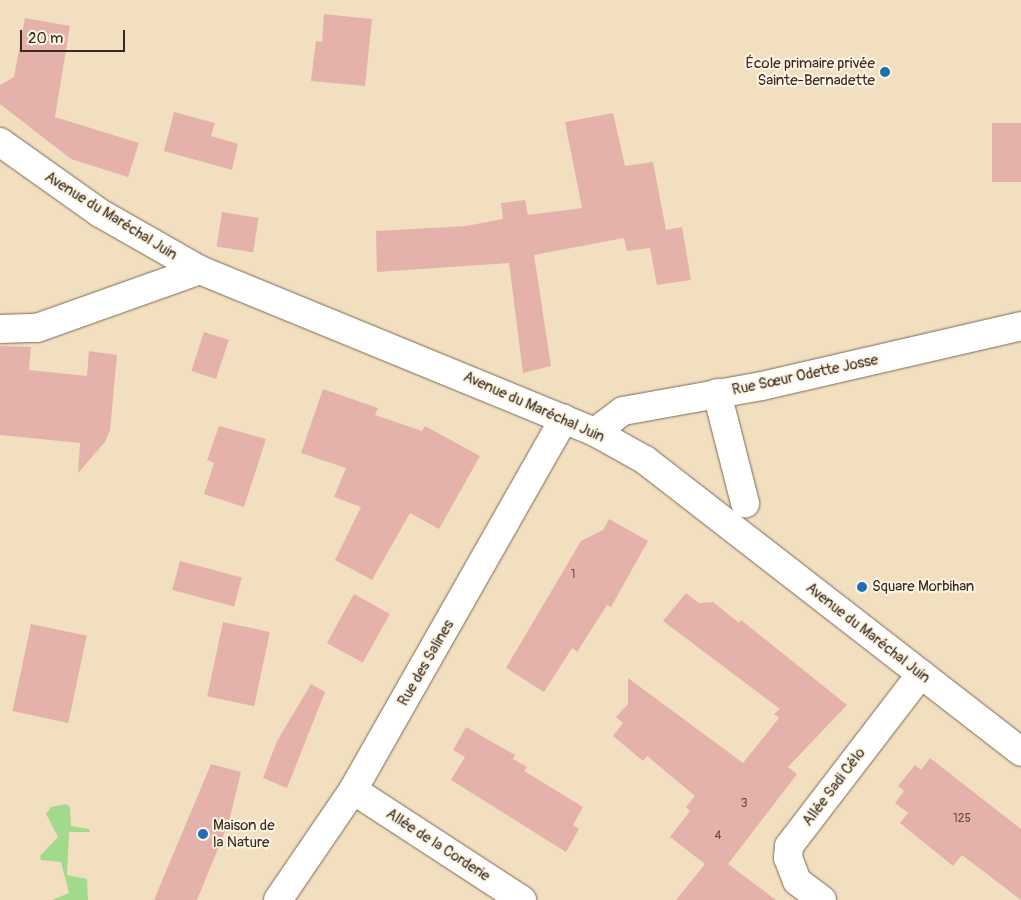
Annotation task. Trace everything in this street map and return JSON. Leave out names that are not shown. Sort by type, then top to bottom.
[{"type":"street","name":"Avenue du Maréchal Juin","points":[[0,142],[100,213],[200,270],[595,432],[660,472],[1021,752]]},
{"type":"street","points":[[0,329],[37,328],[200,270]]},
{"type":"street","name":"Rue Sœur Odette Josse","points":[[595,432],[623,411],[762,386],[1021,326]]},
{"type":"street","points":[[717,393],[745,503]]},
{"type":"street","name":"Rue des Salines","points":[[278,900],[353,790],[564,419]]},
{"type":"street","name":"Allée Sadi Célo","points":[[822,900],[797,881],[788,858],[790,846],[921,674]]},
{"type":"street","name":"Allée de la Corderie","points":[[353,790],[522,900]]},
{"type":"green space","points":[[66,804],[70,807],[71,826],[89,829],[90,832],[69,832],[67,875],[87,879],[88,900],[52,900],[69,893],[61,862],[41,860],[40,856],[58,837],[46,814],[51,807]]},
{"type":"building","points":[[324,14],[372,19],[365,86],[311,81],[316,41],[322,42]]},
{"type":"building","points":[[25,18],[70,26],[55,117],[139,143],[128,177],[71,159],[0,104],[0,85],[14,77]]},
{"type":"building","points":[[174,112],[215,123],[211,136],[238,144],[232,170],[164,151]]},
{"type":"building","points":[[613,113],[625,166],[653,162],[666,230],[682,227],[691,280],[657,285],[650,248],[627,251],[624,238],[534,255],[551,366],[523,373],[509,263],[377,272],[376,231],[466,226],[503,219],[501,203],[525,200],[528,215],[582,208],[565,122]]},
{"type":"building","points":[[992,123],[1021,123],[1021,182],[992,182]]},
{"type":"building","points":[[222,212],[259,218],[253,252],[217,247]]},
{"type":"building","points":[[204,332],[229,340],[216,379],[191,371]]},
{"type":"building","points":[[0,346],[31,347],[29,370],[87,376],[89,351],[117,355],[110,430],[105,442],[78,473],[80,443],[0,435]]},
{"type":"building","points":[[323,389],[378,408],[375,415],[422,431],[425,426],[480,456],[439,529],[410,513],[372,580],[335,560],[361,507],[334,497],[346,468],[301,453]]},
{"type":"building","points":[[219,426],[266,439],[244,507],[204,494],[214,463],[207,460]]},
{"type":"building","points":[[609,519],[648,541],[611,607],[607,605],[577,652],[572,648],[544,692],[506,668],[581,541],[603,530]]},
{"type":"building","points":[[180,561],[242,578],[234,607],[172,590]]},
{"type":"building","points":[[686,593],[699,603],[713,602],[739,623],[741,620],[847,705],[788,767],[797,774],[728,864],[776,900],[676,900],[705,864],[670,837],[690,811],[686,807],[695,796],[647,756],[643,761],[613,736],[623,723],[616,717],[628,704],[628,678],[743,763],[779,718],[774,714],[780,709],[663,621]]},
{"type":"building","points":[[354,594],[390,614],[363,663],[327,643]]},
{"type":"building","points":[[223,622],[270,632],[254,706],[207,696]]},
{"type":"building","points":[[31,624],[87,636],[68,723],[12,711]]},
{"type":"building","points":[[311,684],[325,692],[287,788],[263,778],[277,741]]},
{"type":"building","points":[[466,727],[515,755],[513,759],[527,767],[524,771],[583,807],[573,825],[579,829],[566,852],[451,780],[465,757],[453,750]]},
{"type":"building","points":[[930,758],[1021,829],[1021,900],[962,855],[953,866],[900,823],[908,813],[895,803],[904,791],[898,786],[915,765],[921,770]]},
{"type":"building","name":"Maison de la Nature","points":[[211,764],[241,772],[229,822],[197,900],[154,900]]},
{"type":"place","name":"École primaire privée Sainte-Bernadette","points":[[885,72]]},
{"type":"place","name":"Square Morbihan","points":[[862,587]]},
{"type":"place","name":"Maison de la Nature","points":[[203,834]]}]
